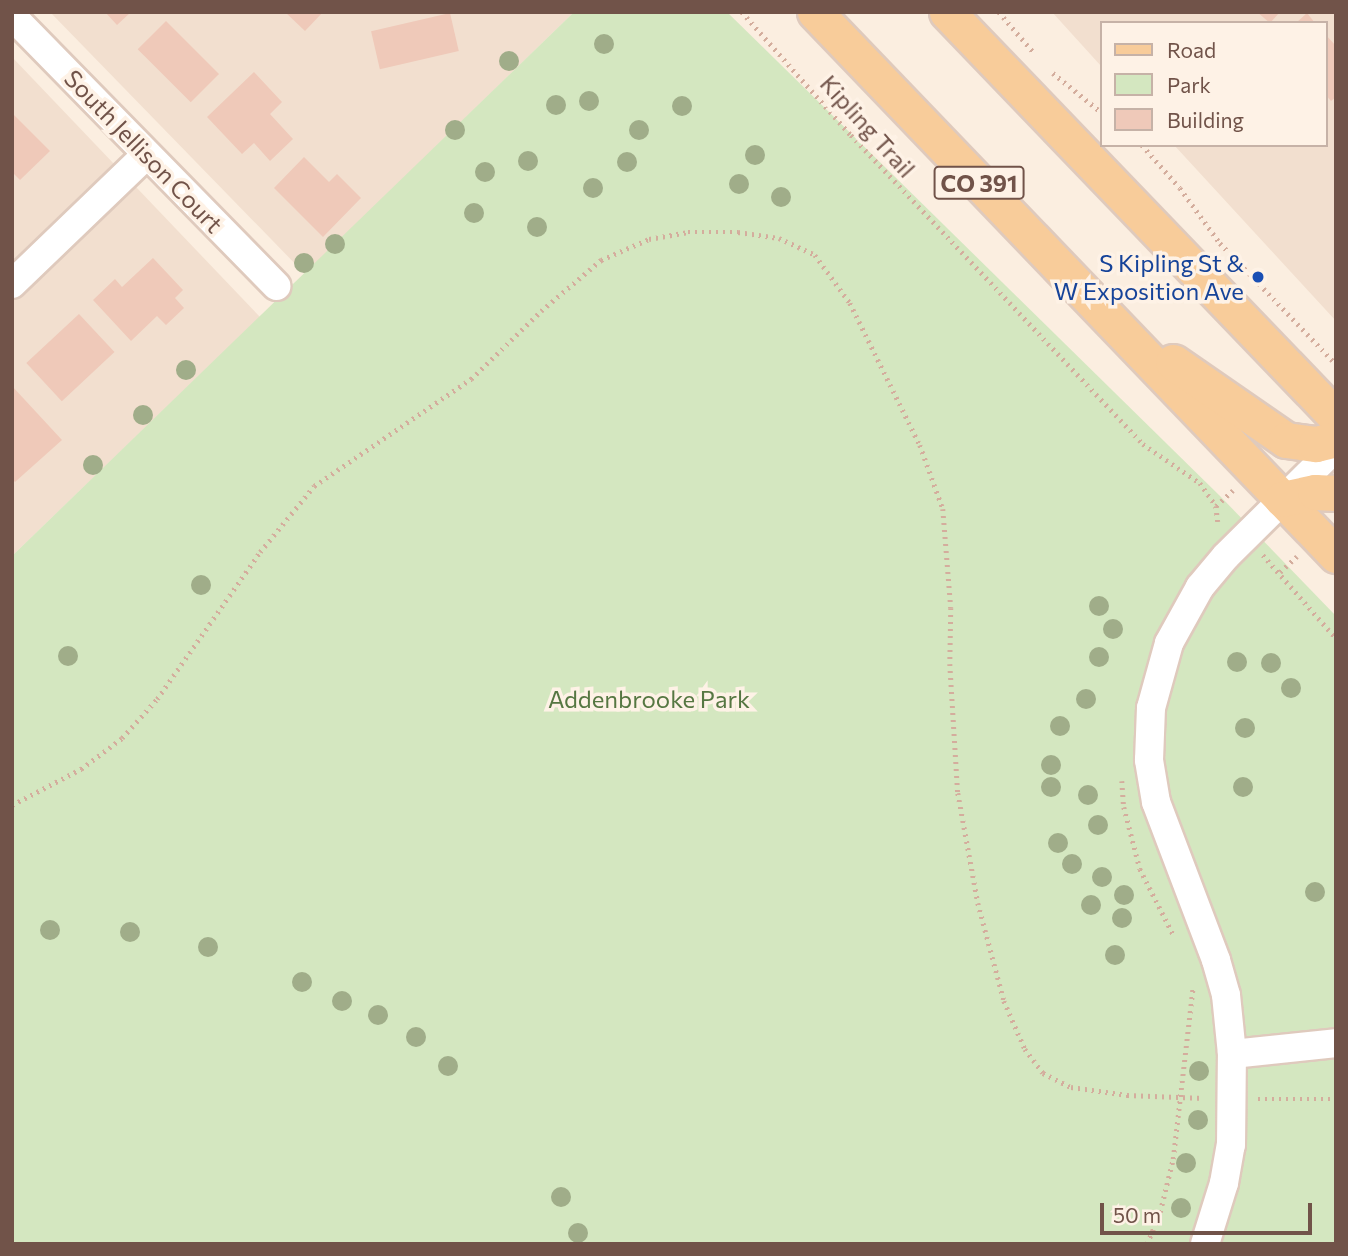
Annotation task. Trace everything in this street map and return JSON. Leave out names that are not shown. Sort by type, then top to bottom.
[{"type":"main road","name":"CO 391","points":[[815,12],[1336,555]]},
{"type":"main road","points":[[947,12],[1336,417]]},
{"type":"main road","points":[[1082,291],[1190,375],[1277,435],[1302,444],[1331,461],[1315,492],[1282,499]]},
{"type":"street","name":"South Jellison Court","points":[[12,16],[276,286]]},
{"type":"street","points":[[12,284],[147,154]]},
{"type":"street","points":[[1205,1244],[1228,1163],[1233,1099],[1226,996],[1216,960],[1156,802],[1149,760],[1149,729],[1162,664],[1179,621],[1192,598],[1226,556],[1282,499]]},
{"type":"street","points":[[1232,1054],[1336,1043]]},
{"type":"path","name":"Kipling Trail","points":[[742,12],[851,135],[1143,444],[1200,483],[1216,506]]},
{"type":"path","points":[[999,12],[1039,59]]},
{"type":"path","points":[[1045,65],[1100,111]]},
{"type":"path","points":[[1144,147],[1170,175],[1229,253],[1336,364]]},
{"type":"path","points":[[12,805],[81,769],[122,738],[157,699],[260,552],[314,486],[471,379],[541,312],[601,260],[649,239],[688,232],[738,232],[779,238],[815,255],[850,303],[920,445],[943,509],[951,608],[950,664],[958,793],[981,916],[1004,1001],[1025,1049],[1043,1073],[1072,1087],[1127,1095],[1336,1099]]},
{"type":"path","points":[[1280,572],[1336,638]]},
{"type":"shaded area","points":[[50,12],[574,12],[305,274]]},
{"type":"shaded area","points":[[1052,12],[1336,12],[1336,321],[1176,147],[1327,147],[1327,21],[1100,21],[1100,65]]},
{"type":"shaded area","points":[[12,57],[260,317],[12,556]]},
{"type":"green space","name":"Addenbrooke Park","points":[[574,12],[727,12],[1221,497],[1336,616],[1336,1244],[12,1244],[12,556]]},
{"type":"building","points":[[105,12],[131,12],[117,25]]},
{"type":"building","points":[[285,12],[323,12],[305,31]]},
{"type":"building","points":[[1257,12],[1280,12],[1272,21],[1268,21]]},
{"type":"building","points":[[450,13],[459,51],[380,69],[371,31]]},
{"type":"building","points":[[1307,13],[1313,21],[1298,21]]},
{"type":"building","points":[[166,21],[219,74],[191,102],[138,49]]},
{"type":"building","points":[[1327,36],[1336,46],[1336,97],[1331,101],[1327,96]]},
{"type":"building","points":[[254,72],[282,102],[270,114],[293,139],[270,161],[254,143],[242,154],[207,117]]},
{"type":"building","points":[[12,113],[50,151],[20,180],[12,172]]},
{"type":"building","points":[[304,157],[329,182],[337,174],[361,198],[323,237],[274,188]]},
{"type":"building","points":[[153,258],[183,290],[175,298],[184,308],[166,325],[157,316],[131,341],[93,300],[115,279],[122,287]]},
{"type":"building","points":[[79,314],[114,352],[62,401],[26,363]]},
{"type":"building","points":[[12,386],[62,440],[15,482],[12,479]]},
{"type":"place","name":"S Kipling St & W Exposition Ave","points":[[1258,277]]}]
